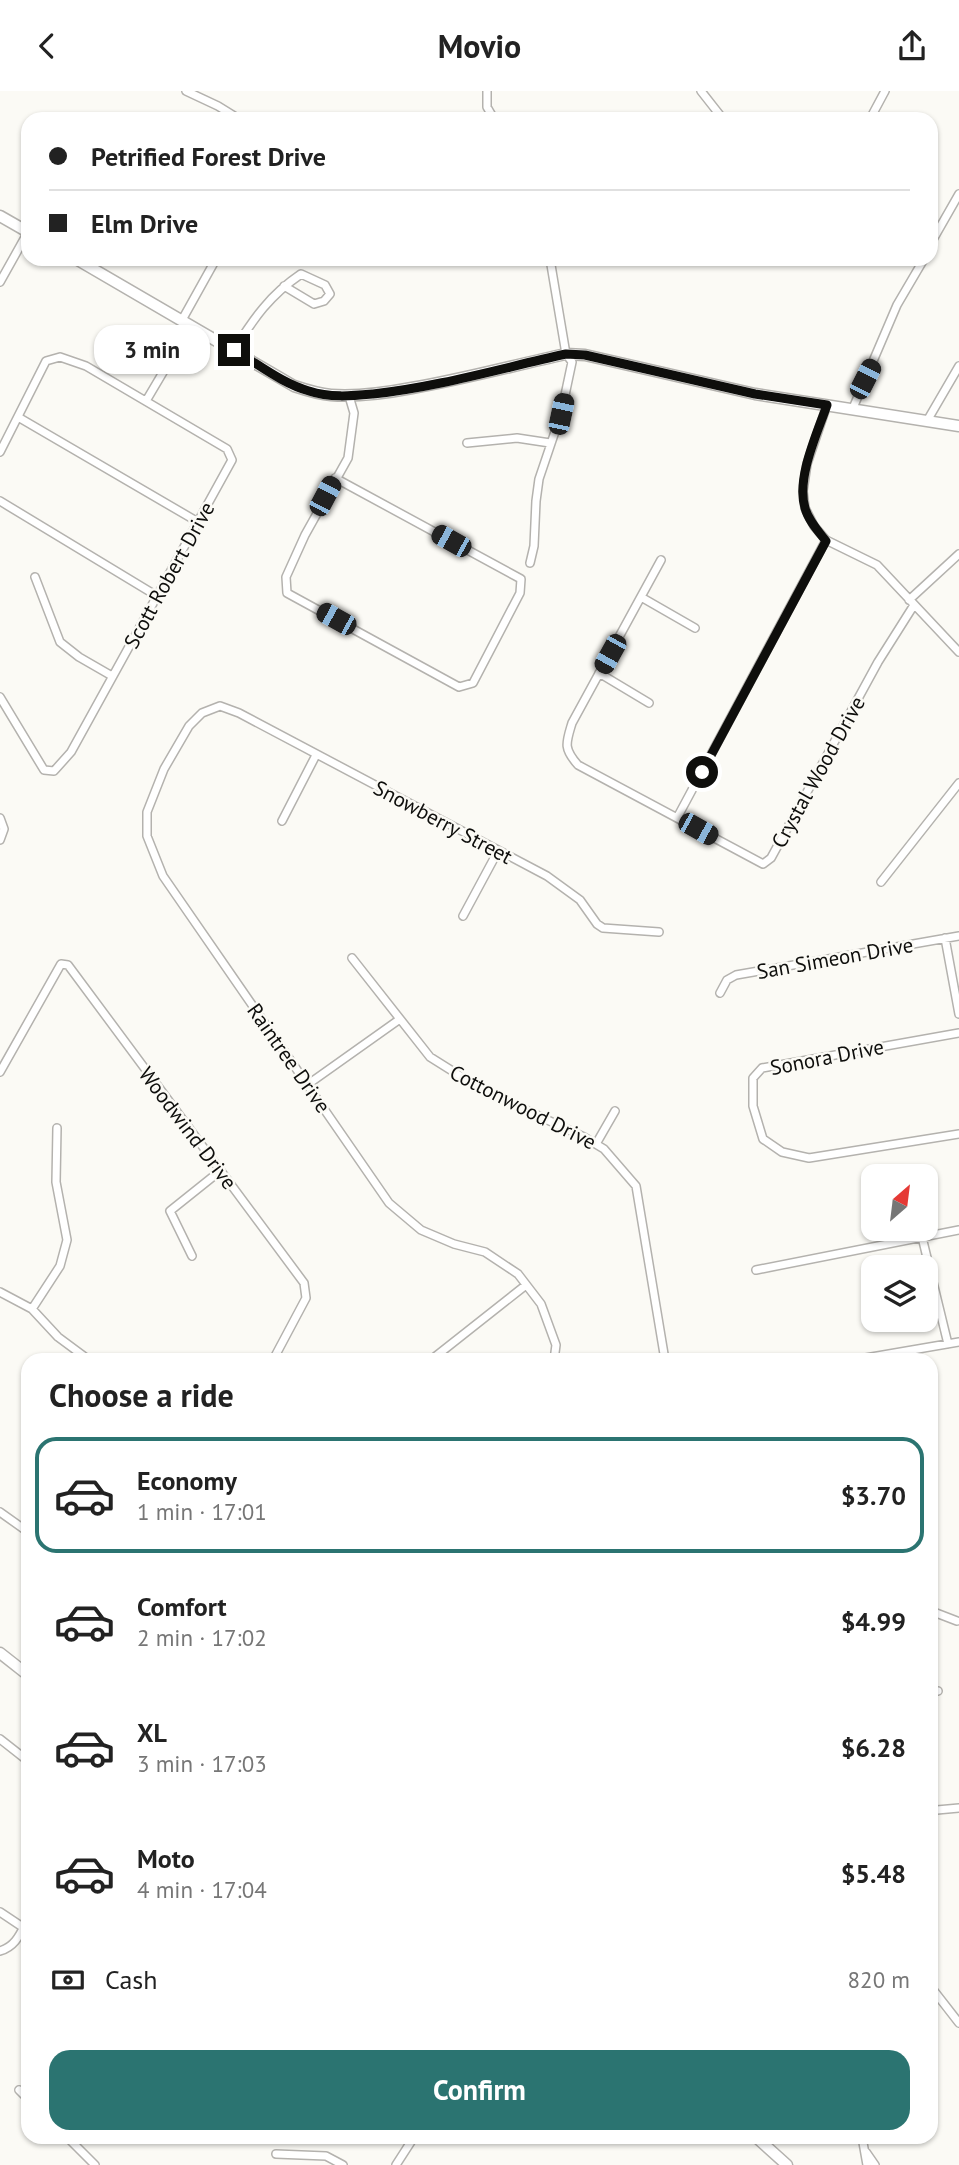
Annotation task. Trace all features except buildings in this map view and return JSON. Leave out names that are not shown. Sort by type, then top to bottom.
[{"type":"street","points":[[186,91],[228,112]]},
{"type":"street","points":[[487,91],[487,107],[490,112]]},
{"type":"street","points":[[701,91],[718,112]]},
{"type":"street","points":[[874,112],[885,91]]},
{"type":"street","points":[[938,226],[959,194]]},
{"type":"street","points":[[0,216],[21,228]]},
{"type":"street","points":[[0,282],[21,244]]},
{"type":"street","points":[[89,266],[294,386],[319,394],[349,396],[392,392],[566,354],[585,355],[755,394],[959,426]]},
{"type":"street","points":[[0,452],[46,361],[60,357],[86,366],[146,401],[213,266]]},
{"type":"street","points":[[530,563],[534,546],[539,479],[561,414],[572,362],[566,354],[551,266]]},
{"type":"street","points":[[853,408],[897,305],[920,266]]},
{"type":"street","points":[[234,350],[271,297],[284,286],[301,274],[325,285],[330,294],[324,301],[314,304],[284,286]]},
{"type":"street","points":[[927,421],[959,366]]},
{"type":"street","points":[[335,478],[521,579],[520,593],[473,683],[459,687],[287,593],[286,577],[304,534],[335,478],[348,458],[354,413],[349,396]]},
{"type":"street","name":"Scott Robert Drive","points":[[0,697],[44,770],[54,771],[71,752],[232,460],[227,449],[146,401]]},
{"type":"street","points":[[827,405],[807,464],[803,491],[805,508],[814,526],[826,541],[877,565],[959,652]]},
{"type":"street","points":[[18,417],[198,522]]},
{"type":"street","points":[[467,443],[517,438],[550,443]]},
{"type":"street","points":[[0,501],[157,596]]},
{"type":"street","points":[[677,818],[826,541]]},
{"type":"street","points":[[912,602],[959,554]]},
{"type":"street","points":[[649,703],[599,673],[661,560]]},
{"type":"street","points":[[35,577],[60,642],[113,677]]},
{"type":"street","points":[[641,597],[695,628]]},
{"type":"street","name":"Crystal Wood Drive","points":[[599,673],[572,723],[567,739],[567,749],[578,765],[763,864],[771,858],[912,602]]},
{"type":"street","name":"Snowberry Street","points":[[220,706],[239,713],[547,876],[580,900],[597,925],[603,928],[659,932]]},
{"type":"street","name":"Raintree Drive","points":[[220,706],[202,713],[189,726],[164,769],[147,813],[148,836],[163,876],[389,1203],[421,1230],[454,1244],[485,1252],[518,1274],[541,1304],[556,1345],[555,1353]]},
{"type":"street","points":[[282,821],[316,755]]},
{"type":"street","points":[[881,882],[959,783]]},
{"type":"street","points":[[0,818],[4,829],[0,840]]},
{"type":"street","points":[[463,916],[499,851]]},
{"type":"street","name":"San Simeon Drive","points":[[720,993],[727,980],[736,975],[959,936]]},
{"type":"street","points":[[945,938],[959,1014]]},
{"type":"street","name":"Cottonwood Drive","points":[[352,958],[430,1057],[481,1089],[604,1149],[636,1186],[664,1353]]},
{"type":"street","name":"Woodwind Drive","points":[[0,1072],[61,964],[68,965],[304,1283],[306,1298],[277,1353]]},
{"type":"street","points":[[307,1085],[400,1019]]},
{"type":"street","name":"Sonora Drive","points":[[959,1033],[762,1068],[752,1078],[751,1087],[753,1106],[763,1139],[782,1151],[808,1158],[959,1134]]},
{"type":"street","points":[[596,1144],[615,1111]]},
{"type":"street","points":[[32,1309],[60,1266],[67,1240],[56,1182],[57,1128]]},
{"type":"street","points":[[192,1256],[170,1210],[220,1171]]},
{"type":"street","points":[[938,1234],[959,1230]]},
{"type":"street","points":[[756,1270],[902,1241]]},
{"type":"street","points":[[923,1241],[948,1344]]},
{"type":"street","points":[[440,1353],[526,1285]]},
{"type":"street","points":[[0,1292],[32,1309],[58,1337],[80,1353]]},
{"type":"street","points":[[895,1353],[959,1342]]},
{"type":"street","points":[[0,1512],[21,1527]]},
{"type":"street","points":[[938,1614],[957,1621]]},
{"type":"street","points":[[0,1653],[21,1670]]},
{"type":"street","points":[[0,1739],[21,1756]]},
{"type":"street","points":[[938,1810],[959,1808]]},
{"type":"street","points":[[0,1912],[21,1926]]},
{"type":"street","points":[[0,1951],[10,1948],[21,1934]]},
{"type":"street","points":[[938,1996],[959,2023]]},
{"type":"street","points":[[74,2144],[95,2165]]},
{"type":"street","points":[[396,2165],[410,2144]]},
{"type":"street","points":[[764,2144],[787,2165]]},
{"type":"street","points":[[864,2144],[867,2165]]},
{"type":"street","points":[[864,2148],[876,2165]]},
{"type":"street","points":[[276,2154],[326,2156],[343,2165]]},
{"type":"route","points":[[234,350],[294,386],[329,395],[392,392],[566,354],[585,355],[755,394],[827,405],[807,464],[803,491],[805,508],[826,541],[702,772]]}]
